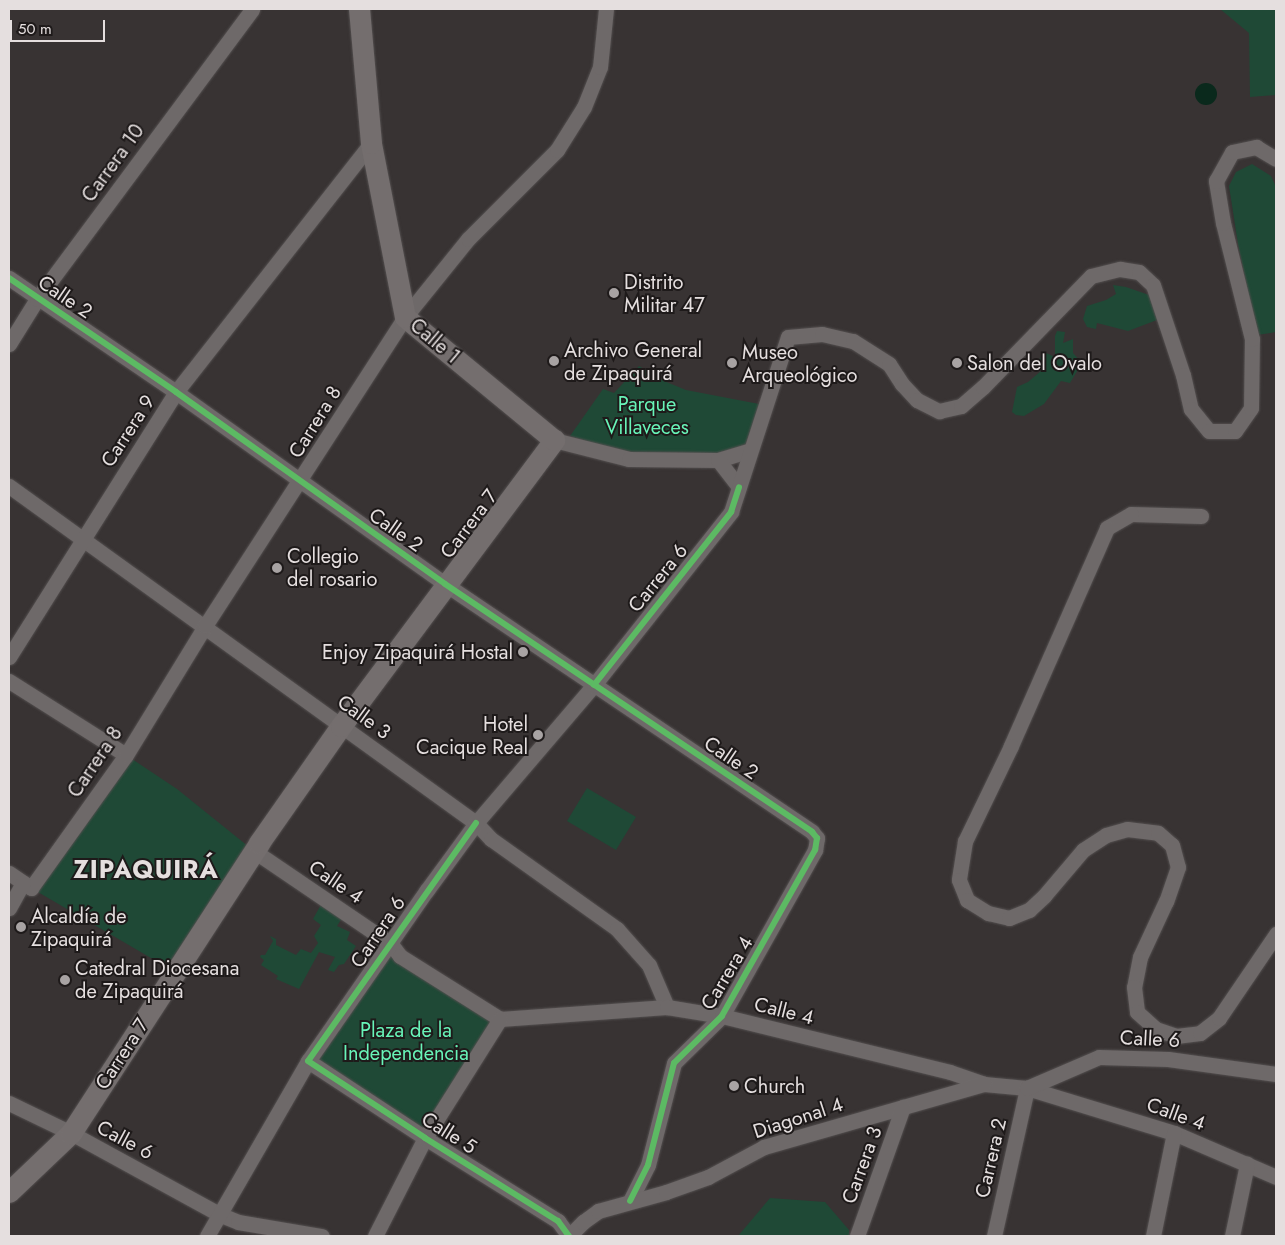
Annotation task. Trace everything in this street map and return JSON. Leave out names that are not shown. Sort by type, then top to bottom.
[{"type":"street","name":"Carrera 10","points":[[9,344],[37,299],[252,9]]},
{"type":"street","name":"Calle 1","points":[[359,9],[371,143],[405,316],[554,440],[629,459],[718,460],[752,450]]},
{"type":"street","name":"Carrera 8","points":[[9,908],[126,755],[205,626],[300,482],[405,316],[468,239],[557,150],[584,107],[600,68],[606,9]]},
{"type":"street","name":"Carrera 9","points":[[9,657],[176,392],[371,143]]},
{"type":"street","name":"Carrera 6","points":[[221,1215],[308,1061],[427,890],[476,823],[594,685],[731,512],[788,337],[822,334],[853,341],[890,364],[902,384],[917,400],[939,411],[961,406],[983,387],[1091,276],[1120,269],[1139,272],[1153,285],[1183,375],[1191,409],[1209,430],[1235,431],[1251,408],[1252,339],[1223,223],[1216,181],[1232,152],[1256,147],[1276,159]]},
{"type":"street","name":"Calle 2","points":[[9,278],[37,299],[176,392],[445,584],[812,832],[816,838]]},
{"type":"street","name":"Carrera 7","points":[[9,1192],[71,1133],[254,851],[341,726],[554,440]]},
{"type":"street","points":[[718,460],[739,487]]},
{"type":"street","name":"Calle 3","points":[[9,486],[81,540],[205,626],[476,823],[490,839],[617,929],[649,966],[667,1007]]},
{"type":"street","points":[[1201,516],[1131,514],[1107,528],[1011,746],[965,841],[959,880],[967,900],[988,914],[1009,918],[1029,910],[1044,896],[1083,850],[1106,835],[1127,829],[1158,834],[1172,846],[1178,867],[1166,902],[1140,957],[1134,987],[1137,1012],[1156,1029],[1176,1036],[1200,1033],[1219,1018],[1276,934]]},
{"type":"street","points":[[9,681],[126,755]]},
{"type":"street","name":"Carrera 4","points":[[630,1201],[648,1165],[674,1063],[722,1016],[815,850],[816,838]]},
{"type":"street","name":"Calle 4","points":[[254,851],[391,944],[400,956],[500,1019],[667,1007],[722,1016],[950,1072],[984,1084],[1027,1088],[1174,1133],[1276,1177]]},
{"type":"street","points":[[9,873],[27,885]]},
{"type":"street","points":[[375,1236],[425,1138],[500,1019]]},
{"type":"street","name":"Calle 6","points":[[1027,1088],[1099,1057],[1168,1058],[1276,1074]]},
{"type":"street","name":"Calle 5","points":[[308,1061],[425,1138],[558,1221],[569,1236]]},
{"type":"street","name":"Diagonal 4","points":[[630,1201],[666,1192],[708,1177],[764,1147],[984,1084]]},
{"type":"street","name":"Carrera 2","points":[[994,1236],[1027,1088]]},
{"type":"street","name":"Calle 6","points":[[9,1103],[71,1133],[221,1215],[238,1222],[322,1236]]},
{"type":"street","name":"Carrera 3","points":[[857,1236],[904,1107]]},
{"type":"street","points":[[1153,1236],[1174,1133]]},
{"type":"street","points":[[1232,1236],[1247,1164]]},
{"type":"street","points":[[569,1236],[598,1211],[630,1201]]},
{"type":"street","points":[[207,1236],[221,1215]]},
{"type":"green space","points":[[1220,9],[1276,9],[1276,95],[1250,97],[1249,33]]},
{"type":"green space","points":[[1252,164],[1271,176],[1276,187],[1276,332],[1257,335],[1238,244],[1229,186],[1236,172]]},
{"type":"green space","points":[[1113,285],[1126,287],[1149,295],[1157,320],[1128,331],[1097,323],[1096,329],[1087,327],[1083,319],[1087,306],[1106,300],[1116,294]]},
{"type":"green space","points":[[1057,331],[1065,332],[1063,343],[1073,339],[1073,353],[1082,363],[1070,383],[1061,381],[1044,404],[1024,416],[1016,415],[1012,412],[1017,387],[1028,382],[1041,371],[1038,360],[1046,353],[1055,357],[1055,336]]},
{"type":"green space","name":"Parque Villaveces","points":[[639,366],[664,381],[686,390],[759,404],[746,444],[720,456],[629,455],[570,436],[603,389],[614,393]]},
{"type":"green space","points":[[126,755],[177,789],[254,851],[175,972],[31,888]]},
{"type":"green space","points":[[587,788],[636,817],[616,850],[567,821]]},
{"type":"green space","points":[[323,901],[344,915],[337,926],[350,932],[347,940],[356,946],[344,964],[339,965],[334,972],[328,970],[335,957],[319,952],[299,989],[276,979],[278,976],[261,965],[264,960],[260,957],[265,955],[273,941],[270,936],[276,939],[276,945],[296,955],[301,949],[311,953],[318,943],[314,936],[321,925],[313,919]]},
{"type":"green space","name":"Plaza de la Independencia","points":[[390,951],[496,1021],[422,1134],[315,1064]]},
{"type":"green space","points":[[770,1198],[825,1202],[849,1230],[849,1236],[738,1236]]},
{"type":"shaded area","points":[[1202,83],[1210,83],[1217,90],[1217,98],[1210,105],[1202,105],[1195,98],[1195,90]]},
{"type":"cycle path","points":[[9,278],[176,392],[445,584],[812,832],[817,838],[815,850],[722,1016],[674,1063],[648,1165],[630,1201]]},
{"type":"cycle path","points":[[594,685],[731,512],[739,487]]},
{"type":"cycle path","points":[[476,823],[308,1061],[425,1138],[558,1221],[569,1236]]},
{"type":"place","name":"Distrito Militar 47","points":[[614,293]]},
{"type":"place","name":"Archivo General de Zipaquirá","points":[[554,361]]},
{"type":"place","name":"Museo Arqueológico","points":[[732,363]]},
{"type":"place","name":"Salon del Ovalo","points":[[957,363]]},
{"type":"place","name":"Collegio del rosario","points":[[277,568]]},
{"type":"place","name":"Enjoy Zipaquirá Hostal","points":[[523,652]]},
{"type":"place","name":"Hotel Cacique Real","points":[[538,735]]},
{"type":"place","name":"Alcaldía de Zipaquirá","points":[[21,927]]},
{"type":"place","name":"Catedral Diocesana de Zipaquirá","points":[[65,980]]},
{"type":"place","name":"Church","points":[[734,1086]]},
{"type":"district","name":"ZIPAQUIRÁ","points":[[146,869]]}]
